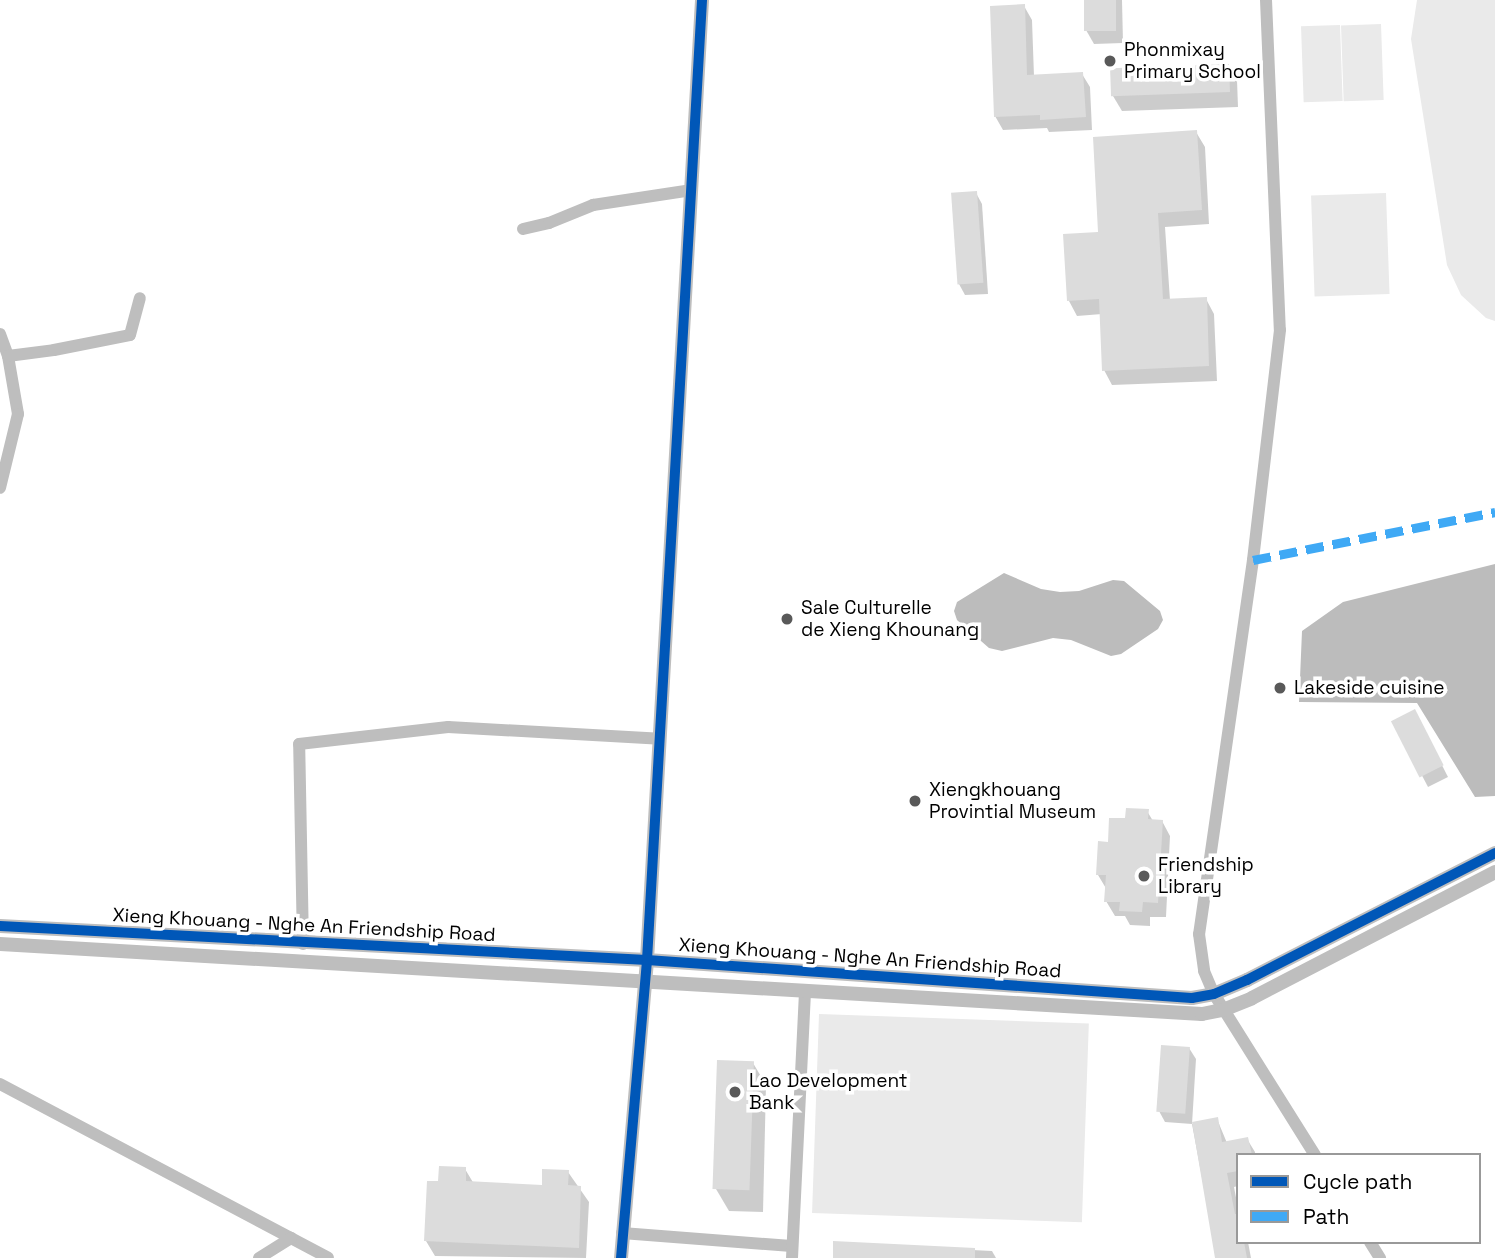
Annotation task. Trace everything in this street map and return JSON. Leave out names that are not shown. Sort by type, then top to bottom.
[{"type":"street","points":[[621,1258],[647,961],[702,0]]},
{"type":"street","points":[[1266,0],[1280,330],[1253,560],[1199,934],[1204,971],[1214,994],[1314,1153]]},
{"type":"street","points":[[523,229],[549,223],[593,205],[692,190]]},
{"type":"street","points":[[8,356],[130,335],[139,298]]},
{"type":"street","points":[[0,334],[8,356],[18,414],[0,488]]},
{"type":"street","points":[[303,944],[299,744],[448,727],[660,739]]},
{"type":"street","name":"Xieng Khouang - Nghe An Friendship Road","points":[[0,926],[647,961],[1192,998],[1214,994],[1495,853]]},
{"type":"street","name":"Xieng Khouang - Nghe An Friendship Road","points":[[0,944],[1186,1014],[1223,1010],[1495,872]]},
{"type":"street","points":[[622,1233],[792,1252],[805,990]]},
{"type":"street","points":[[0,1084],[328,1258]]},
{"type":"street","points":[[259,1258],[290,1238]]},
{"type":"shaded area","points":[[1417,0],[1495,0],[1495,321],[1486,318],[1461,295],[1447,265],[1411,39]]},
{"type":"shaded area","points":[[1381,24],[1384,100],[1344,101],[1341,25]]},
{"type":"shaded area","points":[[1340,25],[1343,101],[1304,102],[1301,26]]},
{"type":"shaded area","points":[[1386,193],[1390,294],[1315,297],[1311,196]]},
{"type":"shaded area","points":[[1495,564],[1495,796],[1475,797],[1417,703],[1299,702],[1302,631],[1343,602]]},
{"type":"shaded area","points":[[1004,573],[1041,589],[1060,592],[1079,591],[1113,580],[1124,581],[1160,611],[1163,620],[1158,629],[1121,654],[1111,656],[1071,640],[1053,638],[1002,651],[989,648],[957,620],[954,611],[957,602]]},
{"type":"shaded area","points":[[819,1014],[1089,1023],[1082,1222],[812,1213]]},
{"type":"building","points":[[1084,0],[1116,0],[1116,31],[1084,31]]},
{"type":"building","points":[[1025,4],[1027,75],[1083,72],[1086,117],[1040,120],[1040,115],[994,117],[990,6]]},
{"type":"building","points":[[1229,64],[1230,92],[1111,96],[1110,68]]},
{"type":"building","points":[[1197,130],[1202,210],[1158,213],[1163,299],[1207,297],[1209,366],[1102,371],[1099,299],[1067,301],[1063,234],[1098,232],[1093,137]]},
{"type":"building","points":[[977,191],[983,283],[957,285],[951,193]]},
{"type":"building","points":[[1415,709],[1444,765],[1420,777],[1391,721]]},
{"type":"building","points":[[1126,808],[1149,809],[1148,819],[1163,820],[1158,903],[1143,902],[1142,912],[1119,911],[1120,902],[1104,902],[1106,875],[1096,875],[1098,841],[1108,842],[1109,818],[1125,818]]},
{"type":"building","points":[[1161,1045],[1190,1047],[1185,1114],[1156,1112]]},
{"type":"building","points":[[717,1060],[754,1061],[749,1190],[712,1189]]},
{"type":"building","points":[[1218,1117],[1222,1142],[1248,1137],[1252,1153],[1236,1153],[1236,1171],[1227,1173],[1236,1214],[1236,1244],[1244,1244],[1247,1258],[1215,1258],[1192,1122]]},
{"type":"building","points":[[439,1166],[466,1167],[466,1181],[542,1185],[542,1169],[569,1170],[568,1185],[581,1186],[579,1248],[424,1241],[427,1181],[438,1181]]},
{"type":"building","points":[[833,1241],[975,1248],[975,1258],[833,1258]]},
{"type":"marked path","points":[[1253,560],[1495,512]]},
{"type":"cycle path","points":[[621,1258],[647,960],[702,0]]},
{"type":"cycle path","points":[[0,926],[647,960],[1192,998],[1214,994],[1247,980],[1495,853]]},
{"type":"place","name":"Phonmixay Primary School","points":[[1110,61]]},
{"type":"place","name":"Sale Culturelle de Xieng Khounang","points":[[787,619]]},
{"type":"place","name":"Lakeside cuisine","points":[[1280,688]]},
{"type":"place","name":"Xiengkhouang Provintial Museum","points":[[915,801]]},
{"type":"place","name":"Friendship Library","points":[[1144,876]]},
{"type":"place","name":"Lao Development Bank","points":[[735,1092]]}]
